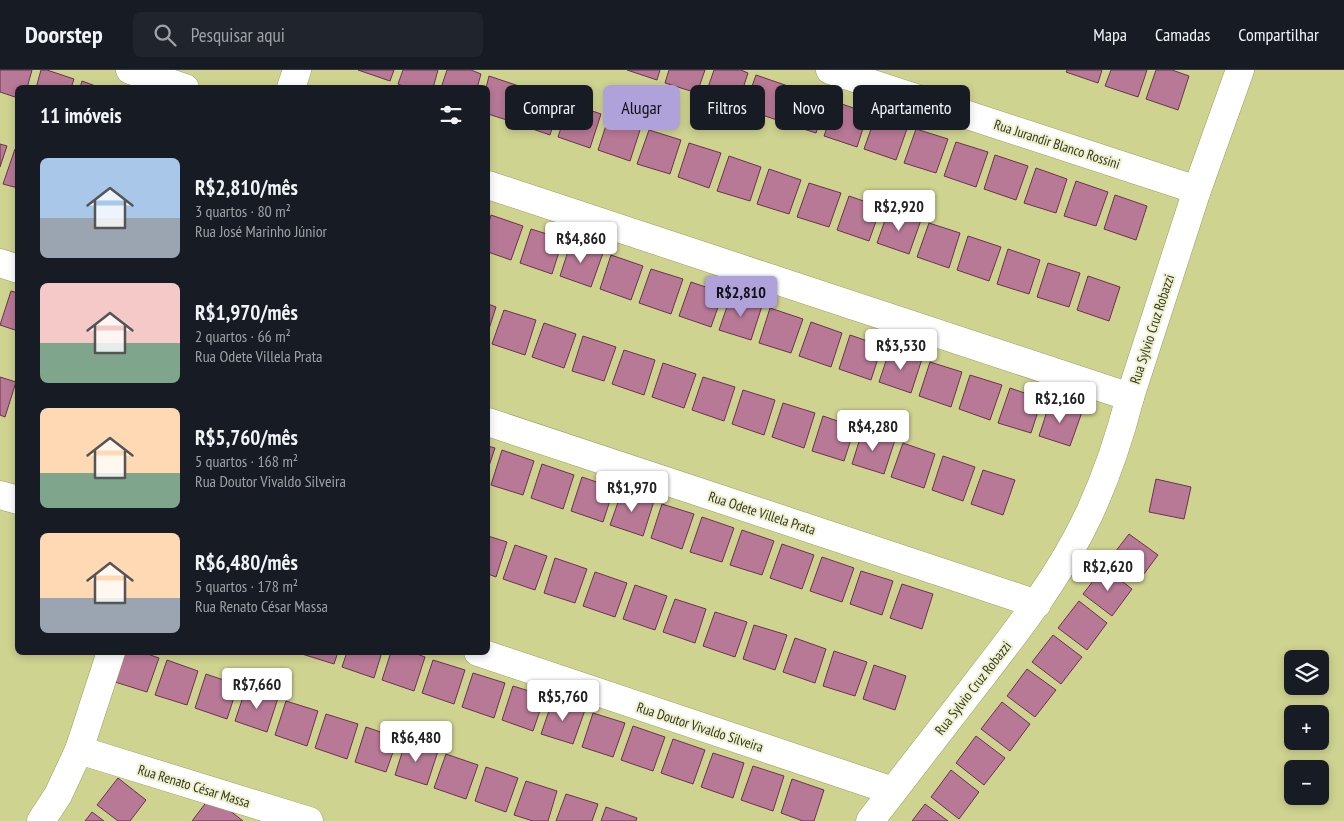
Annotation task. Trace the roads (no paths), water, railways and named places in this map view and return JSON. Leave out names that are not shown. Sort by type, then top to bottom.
[{"type":"street","points":[[130,70],[177,85]]},
{"type":"street","points":[[292,85],[296,70]]},
{"type":"street","name":"Rua Jurandir Blanco Rossini","points":[[830,70],[1197,190]]},
{"type":"street","name":"Rua Sylvio Cruz Robazzi","points":[[870,821],[1037,604],[1090,512],[1110,462],[1197,190],[1240,70]]},
{"type":"street","points":[[490,187],[1130,397]]},
{"type":"street","points":[[0,263],[15,268]]},
{"type":"street","name":"Rua Odete Villela Prata","points":[[490,423],[1037,604]]},
{"type":"street","points":[[0,495],[15,499]]},
{"type":"street","points":[[41,821],[58,795],[79,750],[110,655]]},
{"type":"street","name":"Rua Doutor Vivaldo Silveira","points":[[487,655],[893,791]]},
{"type":"street","name":"Rua Renato César Massa","points":[[79,750],[309,821]]}]
